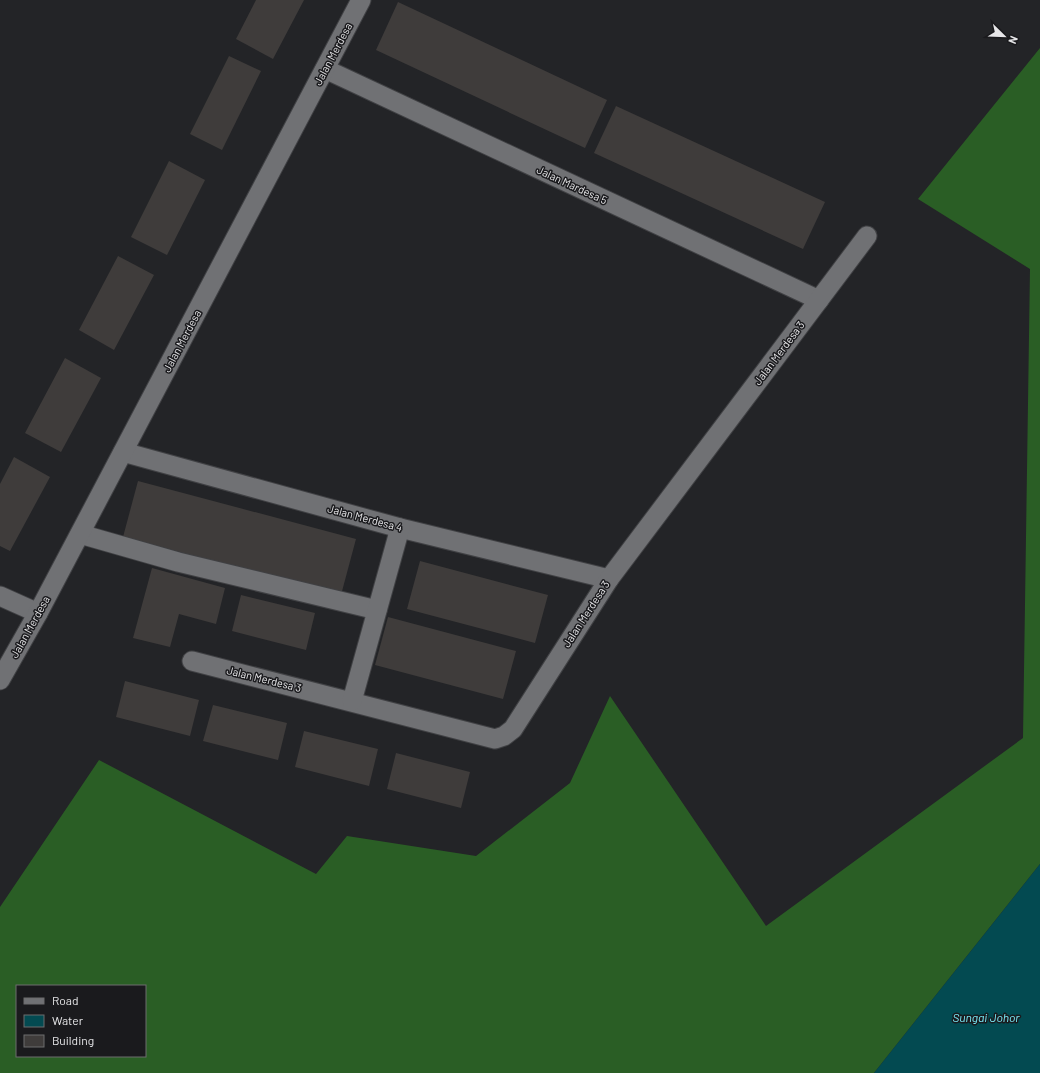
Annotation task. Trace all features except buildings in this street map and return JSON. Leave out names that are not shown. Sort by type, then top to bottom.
[{"type":"street","name":"Jalan Merdesa","points":[[0,680],[38,613],[362,0]]},
{"type":"street","name":"Jalan Mardesa 5","points":[[325,69],[819,300]]},
{"type":"street","name":"Jalan Merdesa 3","points":[[192,661],[495,739],[504,736],[513,729],[609,579],[867,236]]},
{"type":"street","name":"Jalan Merdesa 4","points":[[123,452],[400,528],[609,579]]},
{"type":"street","points":[[352,701],[400,528]]},
{"type":"street","points":[[80,534],[178,562],[377,610]]},
{"type":"street","points":[[0,596],[38,613]]},
{"type":"green space","points":[[1040,48],[1040,864],[874,1073],[0,1073],[0,907],[99,760],[316,874],[347,836],[476,856],[570,783],[610,696],[766,926],[1023,738],[1030,269],[918,199]]},
{"type":"water","name":"Sungai Johor","points":[[1040,864],[1040,1073],[874,1073]]}]
